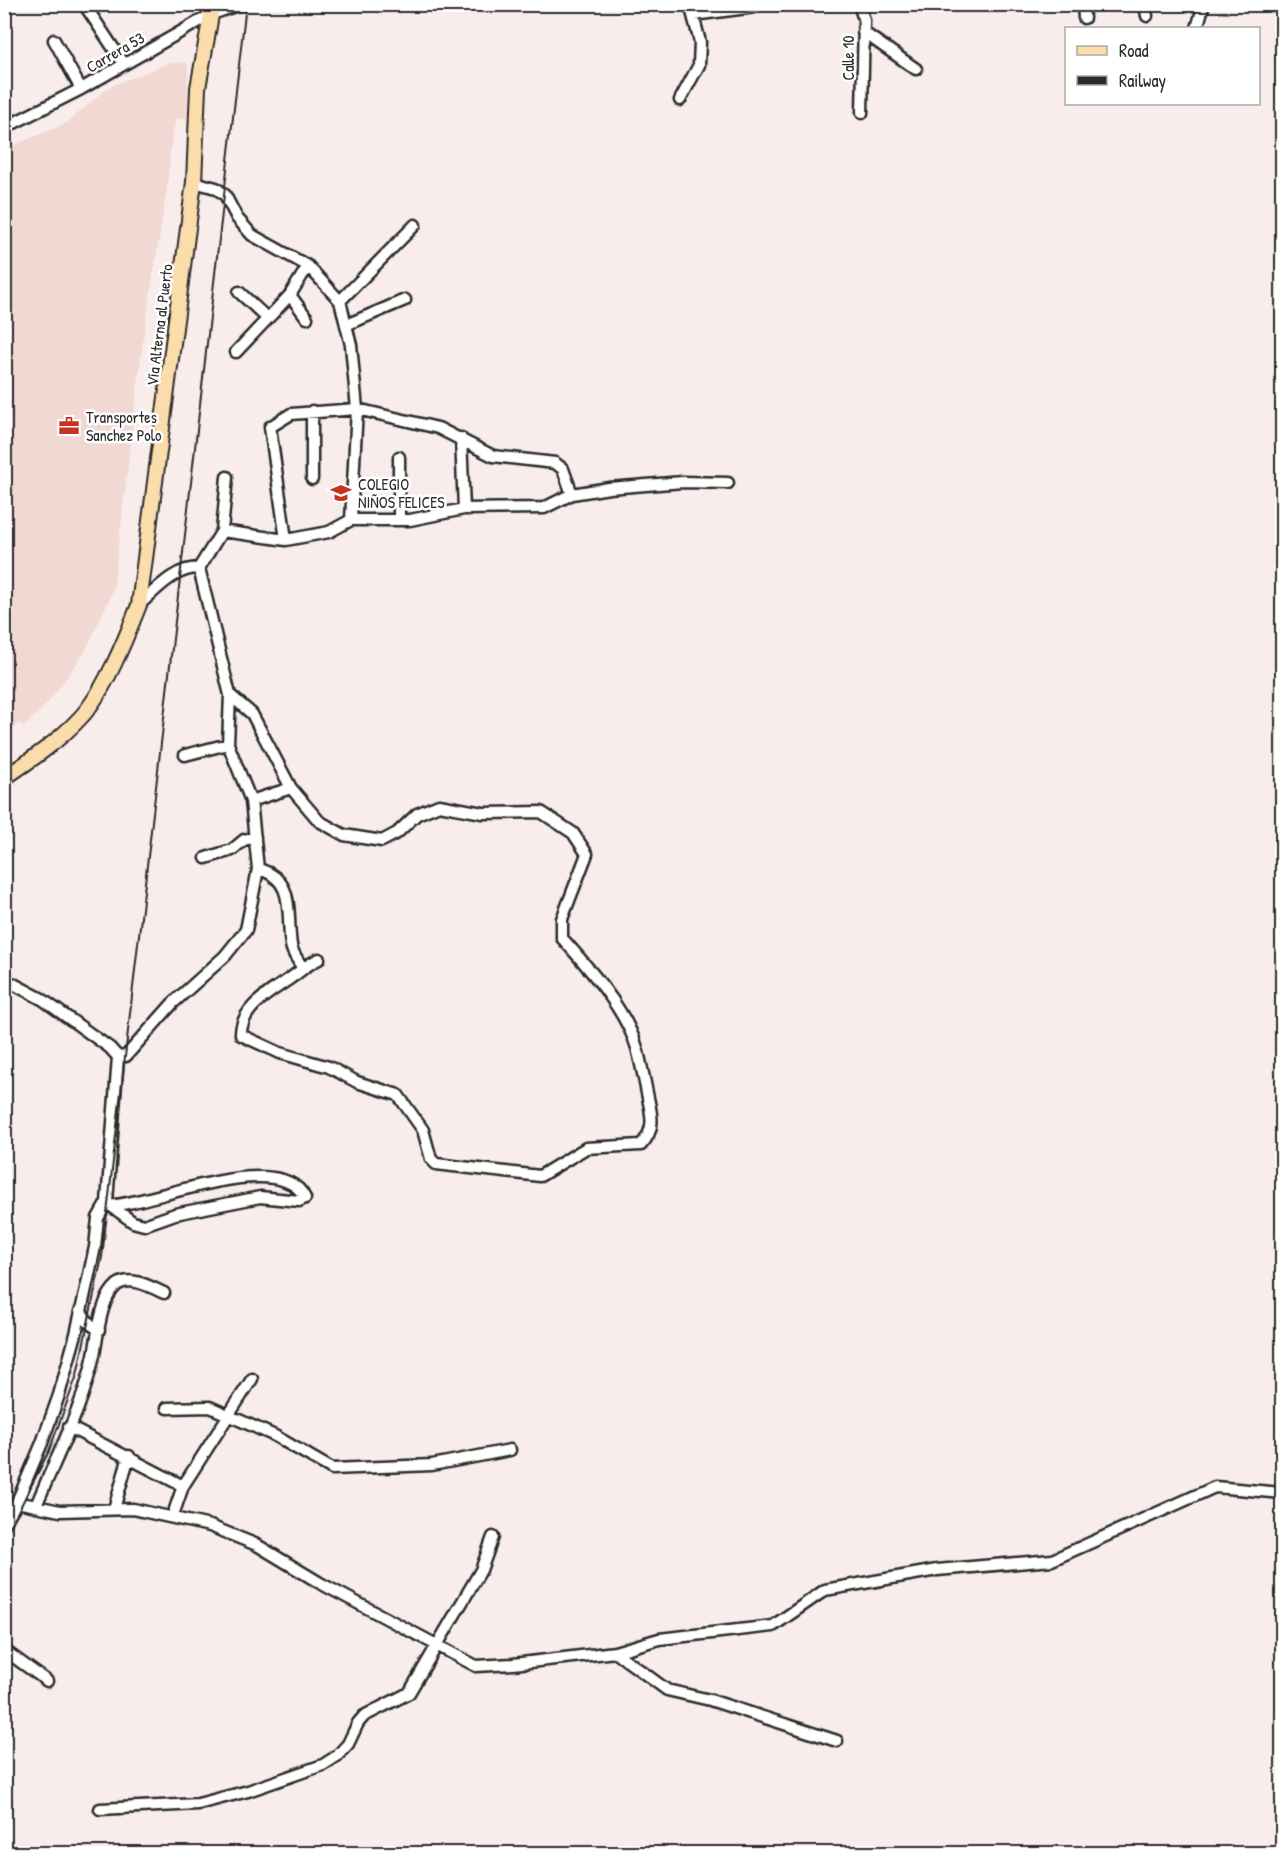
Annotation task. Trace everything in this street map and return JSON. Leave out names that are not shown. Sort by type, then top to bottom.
[{"type":"main road","name":"Vía Alterna al Puerto","points":[[4,778],[42,753],[82,716],[120,654],[139,605],[194,182],[198,88],[212,9]]},
{"type":"street","points":[[84,4],[124,64]]},
{"type":"street","name":"Carrera 53","points":[[4,128],[81,89],[212,9],[241,4]]},
{"type":"street","name":"Calle 10","points":[[859,4],[864,20],[862,113]]},
{"type":"street","points":[[1083,4],[1084,18]]},
{"type":"street","points":[[1197,27],[1204,4]]},
{"type":"street","points":[[680,100],[699,65],[700,42],[692,10],[755,7]]},
{"type":"street","points":[[863,32],[916,69]]},
{"type":"street","points":[[54,40],[81,89]]},
{"type":"street","points":[[194,182],[216,188],[225,195],[237,218],[252,235],[308,266],[340,301],[351,345],[357,409],[351,520]]},
{"type":"street","points":[[340,301],[415,225]]},
{"type":"street","points":[[236,352],[290,295],[308,266]]},
{"type":"street","points":[[239,292],[267,318]]},
{"type":"street","points":[[290,295],[307,318]]},
{"type":"street","points":[[346,325],[405,300]]},
{"type":"street","points":[[286,540],[270,427],[291,414],[357,409],[438,428],[493,456],[555,463],[562,469],[572,494]]},
{"type":"street","points":[[312,411],[312,479]]},
{"type":"street","points":[[461,438],[464,509]]},
{"type":"street","points":[[399,457],[399,520]]},
{"type":"street","points":[[118,1057],[126,1056],[173,1003],[225,956],[246,930],[258,869],[251,801],[228,744],[230,695],[199,568],[222,531],[226,477]]},
{"type":"street","points":[[222,531],[286,540],[329,532],[351,520],[399,520],[464,509],[544,508],[572,494],[683,482],[728,483]]},
{"type":"street","points":[[139,605],[172,576],[188,568],[199,568]]},
{"type":"street","points":[[230,695],[252,714],[291,788],[319,821],[344,835],[382,841],[397,833],[417,814],[439,804],[483,813],[542,812],[573,833],[587,854],[562,919],[562,938],[598,983],[625,1022],[637,1047],[653,1122],[648,1137],[641,1144],[586,1148],[540,1176],[436,1164],[431,1160],[423,1130],[398,1095],[357,1083],[329,1067],[280,1053],[241,1035],[241,1028],[256,1003],[273,988],[293,977],[302,967],[319,959]]},
{"type":"street","points":[[185,755],[228,744]]},
{"type":"street","points":[[251,801],[291,788]]},
{"type":"street","points":[[206,858],[232,850],[244,840],[255,837]]},
{"type":"street","points":[[258,869],[272,873],[282,885],[288,902],[291,948],[302,967]]},
{"type":"street","points":[[4,979],[42,999],[110,1048],[118,1057],[108,1206],[98,1218],[95,1247],[59,1395],[17,1502],[4,1523]]},
{"type":"street","points":[[242,1176],[262,1177],[295,1186],[305,1198],[299,1201],[260,1197],[175,1214],[144,1225],[133,1222],[108,1206],[242,1176]]},
{"type":"street","points":[[36,1506],[69,1427],[93,1361],[106,1301],[112,1290],[121,1282],[144,1284],[165,1293]]},
{"type":"street","points":[[80,1311],[89,1323],[99,1330]]},
{"type":"street","points":[[173,1515],[183,1486],[252,1379]]},
{"type":"street","points":[[167,1408],[203,1406],[228,1415],[295,1446],[321,1465],[332,1469],[432,1465],[510,1450]]},
{"type":"street","points":[[69,1427],[129,1456],[183,1486]]},
{"type":"street","points":[[114,1509],[129,1456]]},
{"type":"street","points":[[17,1502],[60,1511],[133,1509],[173,1515],[210,1526],[256,1545],[320,1583],[476,1666],[615,1652],[658,1639],[773,1626],[825,1590],[937,1570],[1052,1560],[1215,1487],[1282,1493]]},
{"type":"street","points":[[100,1809],[198,1804],[248,1791],[323,1765],[337,1756],[348,1744],[358,1722],[364,1716],[409,1693],[481,1570],[493,1538]]},
{"type":"street","points":[[4,1650],[47,1681]]},
{"type":"street","points":[[615,1652],[667,1690],[710,1700],[837,1741]]},
{"type":"shaded area","name":"Transportes Sanchez Polo","points":[[169,63],[188,63],[187,118],[176,119],[172,135],[167,189],[144,333],[113,591],[85,652],[48,703],[24,727],[18,723],[5,741],[5,149],[65,124],[109,87]]},
{"type":"railway","points":[[4,1539],[49,1451],[77,1375],[102,1257],[246,4]]},
{"type":"place","name":"Transportes Sanchez Polo","points":[[69,426]]},
{"type":"place","name":"COLEGIO NIÑOS FELICES","points":[[341,493]]}]
